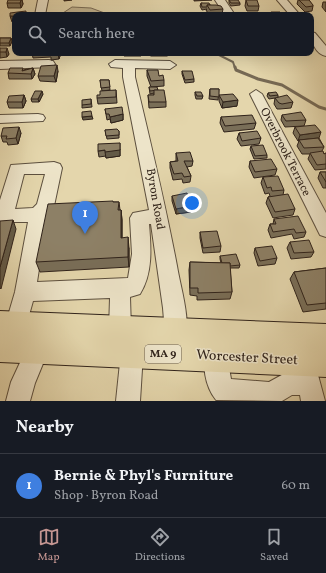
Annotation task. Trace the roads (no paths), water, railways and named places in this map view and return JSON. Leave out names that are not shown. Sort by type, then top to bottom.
[{"type":"highway","name":"Worcester Street","points":[[5,333],[38,349],[126,341],[176,333],[326,338]]},
{"type":"highway","name":"Worcester Street","points":[[5,333],[126,341],[216,356],[313,377]]},
{"type":"street","points":[[41,12],[43,0]]},
{"type":"street","points":[[220,0],[228,12]]},
{"type":"street","points":[[282,0],[292,12]]},
{"type":"street","points":[[314,38],[326,53]]},
{"type":"street","points":[[0,65],[25,59],[50,64]]},
{"type":"street","name":"Byron Road","points":[[170,65],[122,65],[129,76],[153,184],[174,308],[176,333]]},
{"type":"street","name":"Overbrook Terrace","points":[[256,94],[326,230]]},
{"type":"street","points":[[0,120],[38,118]]},
{"type":"street","points":[[5,333],[25,292],[38,215]]},
{"type":"street","points":[[25,292],[130,289],[135,286],[142,248],[138,218],[158,216]]},
{"type":"street","points":[[142,248],[163,246]]},
{"type":"street","points":[[120,289],[126,341],[128,401]]},
{"type":"street","points":[[18,401],[23,382],[38,349]]},
{"type":"street","points":[[216,356],[219,384],[225,391],[271,394],[288,383],[313,377]]},
{"type":"waterway","points":[[221,56],[233,62],[235,68]]},
{"type":"waterway","points":[[235,67],[236,70],[258,79],[282,85],[319,107],[326,109]]},
{"type":"place","name":"Bernie & Phyl's Furniture","points":[[85,234]]}]
